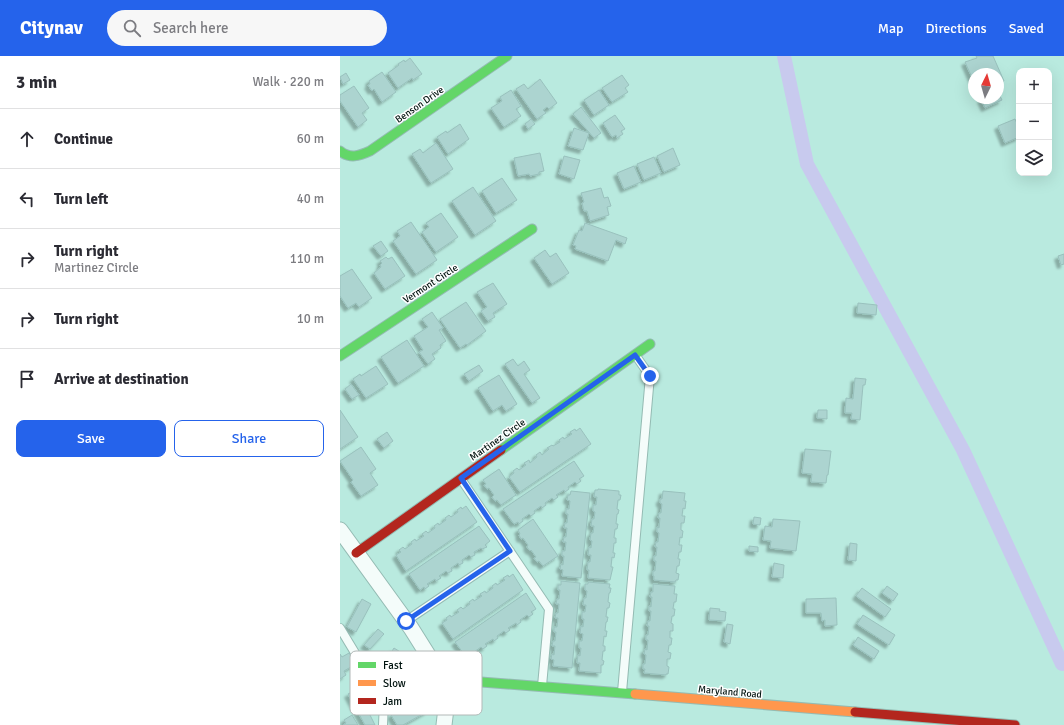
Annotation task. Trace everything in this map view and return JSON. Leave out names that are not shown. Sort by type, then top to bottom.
[{"type":"street","name":"Benson Drive","points":[[340,151],[343,154],[352,157],[361,155],[370,150],[507,56]]},
{"type":"street","name":"Vermont Circle","points":[[340,356],[532,229]]},
{"type":"street","name":"Martinez Circle","points":[[356,553],[650,344]]},
{"type":"street","points":[[340,530],[406,621],[425,651]]},
{"type":"street","name":"Maryland Road","points":[[482,682],[1015,725]]},
{"type":"street","points":[[444,725],[445,715]]},
{"type":"lane","points":[[621,693],[650,376],[635,355]]},
{"type":"lane","points":[[461,478],[549,609],[542,687]]},
{"type":"lane","points":[[406,621],[510,551]]},
{"type":"lane","points":[[340,628],[354,651]]},
{"type":"lane","points":[[383,715],[383,725]]},
{"type":"building","points":[[976,56],[993,56],[998,68],[968,69],[965,62],[977,58]]},
{"type":"building","points":[[410,58],[422,74],[413,80],[412,78],[398,88],[388,73],[399,65],[398,64],[404,60],[405,62]]},
{"type":"building","points":[[382,72],[396,92],[382,102],[374,89],[372,91],[368,85],[370,84],[369,81]]},
{"type":"building","points":[[346,73],[350,80],[343,84],[340,77]]},
{"type":"building","points":[[622,75],[629,85],[625,88],[628,92],[612,102],[602,88]]},
{"type":"building","points":[[540,79],[557,103],[549,109],[547,107],[543,110],[546,113],[537,119],[516,89],[524,84],[528,89]]},
{"type":"building","points":[[354,86],[369,108],[362,113],[367,120],[358,127],[340,101],[340,95]]},
{"type":"building","points":[[511,90],[521,106],[516,109],[521,116],[504,127],[491,108],[502,101],[500,97]]},
{"type":"building","points":[[599,90],[609,105],[594,115],[584,100]]},
{"type":"building","points":[[983,104],[994,104],[985,108]]},
{"type":"building","points":[[581,107],[601,133],[594,138],[573,114]]},
{"type":"building","points":[[615,115],[625,129],[621,131],[623,134],[617,138],[616,135],[612,137],[603,123]]},
{"type":"building","points":[[531,119],[535,124],[528,129],[525,124]]},
{"type":"building","points":[[1015,119],[1016,138],[1005,143],[998,126]]},
{"type":"building","points":[[460,124],[469,139],[448,154],[437,137],[446,131],[447,133]]},
{"type":"building","points":[[574,128],[589,133],[583,150],[568,146]]},
{"type":"building","points":[[436,143],[453,169],[431,183],[412,154],[420,149],[423,153]]},
{"type":"building","points":[[673,148],[680,165],[664,172],[657,156]]},
{"type":"building","points":[[540,153],[544,171],[530,176],[529,174],[518,176],[514,158]]},
{"type":"building","points":[[564,156],[580,160],[574,179],[559,174]]},
{"type":"building","points":[[654,157],[661,173],[644,180],[637,164]]},
{"type":"building","points":[[634,166],[641,182],[624,189],[617,173]]},
{"type":"building","points":[[502,178],[517,200],[496,213],[482,191]]},
{"type":"building","points":[[473,187],[496,221],[475,235],[452,201]]},
{"type":"building","points":[[601,188],[604,198],[608,197],[611,206],[607,207],[609,215],[590,221],[587,211],[584,211],[582,203],[584,202],[581,193]]},
{"type":"building","points":[[441,213],[458,237],[436,252],[422,232],[429,227],[426,223]]},
{"type":"building","points":[[411,222],[437,260],[416,274],[393,241],[400,236],[397,231]]},
{"type":"building","points":[[585,223],[627,238],[625,244],[616,240],[608,261],[575,249],[576,246],[573,245],[579,230],[582,231]]},
{"type":"building","points":[[381,241],[388,251],[381,256],[373,246]]},
{"type":"building","points":[[545,250],[550,257],[556,253],[569,273],[552,284],[534,258]]},
{"type":"building","points":[[1064,254],[1064,264],[1061,265],[1058,256]]},
{"type":"building","points":[[386,257],[388,259],[392,257],[405,276],[385,289],[374,273],[381,267],[380,265],[382,263],[380,261]]},
{"type":"building","points":[[352,269],[372,298],[359,307],[356,303],[348,308],[340,296],[340,276]]},
{"type":"building","points":[[493,283],[507,304],[493,313],[495,317],[488,321],[481,311],[487,307],[477,292]]},
{"type":"building","points":[[466,302],[486,331],[467,345],[466,344],[460,348],[440,319]]},
{"type":"building","points":[[858,303],[877,305],[876,315],[857,313]]},
{"type":"building","points":[[432,312],[443,328],[439,330],[446,341],[440,345],[441,348],[432,354],[435,359],[428,364],[419,352],[423,350],[414,336],[428,327],[422,319]]},
{"type":"building","points":[[407,340],[424,366],[398,383],[381,357]]},
{"type":"building","points":[[513,359],[518,366],[524,361],[530,370],[524,374],[540,398],[532,403],[505,364]]},
{"type":"building","points":[[479,365],[483,371],[469,381],[464,374]]},
{"type":"building","points":[[376,366],[388,384],[366,398],[353,379],[360,374],[361,376]]},
{"type":"building","points":[[499,375],[517,404],[506,411],[502,405],[493,411],[478,388]]},
{"type":"building","points":[[855,378],[866,379],[865,385],[863,385],[860,420],[851,419],[852,413],[845,413],[846,398],[853,399]]},
{"type":"building","points":[[351,384],[359,395],[352,399],[345,389]]},
{"type":"building","points":[[340,410],[358,437],[340,449]]},
{"type":"building","points":[[818,410],[827,410],[827,419],[817,418]]},
{"type":"building","points":[[580,428],[591,444],[520,492],[509,477],[514,473],[513,471],[517,468],[519,470],[526,465],[524,463],[529,460],[530,463],[540,452],[542,455],[549,449],[547,448],[560,442],[559,440],[563,437],[564,439],[572,434],[570,432],[575,429],[576,431]]},
{"type":"building","points":[[387,432],[393,441],[384,448],[377,439]]},
{"type":"building","points":[[361,447],[376,469],[370,473],[378,485],[361,496],[351,482],[353,480],[340,461]]},
{"type":"building","points":[[805,449],[831,451],[826,483],[811,482],[812,474],[802,473]]},
{"type":"building","points":[[574,461],[584,476],[579,479],[581,481],[577,484],[575,482],[568,487],[569,489],[565,492],[564,490],[556,495],[558,497],[554,500],[552,498],[545,503],[546,505],[542,508],[541,506],[534,511],[535,513],[531,516],[529,514],[522,519],[523,521],[519,524],[518,522],[514,524],[503,509]]},
{"type":"building","points":[[499,469],[516,495],[501,505],[492,497],[494,495],[489,488],[487,489],[484,485],[486,484],[483,480]]},
{"type":"building","points":[[595,490],[619,491],[619,495],[621,495],[620,500],[618,500],[617,509],[619,510],[616,524],[618,524],[617,529],[615,529],[614,538],[616,538],[616,543],[614,543],[613,553],[615,553],[614,558],[612,557],[611,567],[613,567],[610,580],[588,578],[588,562],[590,562],[591,555],[588,555],[589,547],[591,548],[592,541],[590,540],[591,533],[593,533],[594,526],[591,526],[595,512],[593,511],[593,505],[596,505],[597,497],[594,497]]},
{"type":"building","points":[[571,491],[590,493],[581,578],[562,576],[563,570],[560,569],[561,564],[563,565],[564,556],[562,556],[562,551],[565,551],[566,542],[563,542],[564,537],[566,537],[567,528],[564,528],[565,523],[567,523],[568,514],[566,514],[566,509],[569,509],[570,501],[567,500]]},
{"type":"building","points":[[663,491],[685,493],[685,509],[683,508],[682,516],[685,516],[684,523],[681,523],[681,530],[683,531],[682,538],[680,537],[679,545],[682,545],[678,559],[680,559],[679,566],[677,566],[676,573],[679,574],[678,580],[675,582],[654,580],[653,576],[656,561],[654,561],[654,556],[656,556],[657,547],[655,547],[656,542],[658,542],[659,533],[657,532],[657,527],[659,528],[660,518],[658,518],[659,513],[661,513],[662,504],[660,503],[660,499],[662,499]]},
{"type":"building","points":[[466,506],[477,522],[406,571],[396,555],[401,552],[399,550],[403,547],[405,549],[412,544],[411,542],[415,539],[416,541],[424,536],[422,534],[426,531],[428,533],[435,528],[434,526],[438,523],[439,525],[446,520],[445,518],[449,515],[451,517],[458,512],[457,510],[461,507],[462,509]]},
{"type":"building","points":[[754,517],[761,518],[760,525],[753,524]]},
{"type":"building","points":[[533,519],[558,556],[543,566],[539,561],[537,562],[534,558],[536,557],[527,547],[528,545],[519,535],[518,530]]},
{"type":"building","points":[[773,519],[800,521],[796,551],[770,548],[771,541],[763,540],[765,526],[772,527]]},
{"type":"building","points":[[479,526],[490,541],[485,545],[487,547],[481,548],[474,552],[475,555],[471,557],[469,555],[462,560],[463,563],[459,565],[458,563],[451,568],[452,571],[448,573],[446,571],[439,576],[441,578],[436,581],[435,579],[427,584],[429,586],[425,589],[424,587],[420,590],[409,574]]},
{"type":"building","points":[[850,543],[857,544],[856,561],[848,560]]},
{"type":"building","points":[[749,546],[758,547],[758,552],[749,551]]},
{"type":"building","points":[[774,563],[784,565],[783,578],[772,577]]},
{"type":"building","points":[[513,574],[523,590],[453,639],[442,623],[447,620],[446,618],[459,612],[457,610],[461,607],[463,609],[470,604],[469,602],[473,599],[474,601],[482,596],[480,594],[485,591],[486,593],[493,588],[492,586],[496,583],[497,585],[505,580],[503,578],[508,575],[509,577]]},
{"type":"building","points":[[561,581],[580,583],[572,668],[553,666],[554,660],[551,659],[552,654],[554,655],[555,646],[552,646],[553,641],[555,641],[556,632],[554,632],[554,627],[557,627],[558,618],[555,618],[556,613],[558,613],[559,604],[556,604],[557,599],[559,599],[560,590],[558,590],[558,585],[561,585]]},
{"type":"building","points":[[588,582],[610,584],[609,588],[611,588],[608,602],[610,603],[609,608],[607,608],[606,617],[608,617],[605,631],[607,631],[606,637],[604,636],[603,646],[605,646],[605,651],[603,651],[602,660],[604,661],[603,665],[601,665],[601,673],[579,671],[580,663],[577,663],[581,648],[579,648],[579,641],[582,641],[583,634],[580,633],[581,626],[583,627],[584,619],[582,619],[582,612],[585,612],[586,605],[583,605],[587,591],[585,590],[585,584],[588,584]]},
{"type":"building","points":[[653,584],[675,586],[674,594],[677,594],[673,609],[675,609],[674,616],[672,616],[671,623],[673,624],[673,631],[670,631],[670,638],[672,638],[668,652],[671,653],[670,659],[667,659],[667,666],[669,667],[668,674],[666,675],[644,673],[645,669],[643,669],[646,655],[644,654],[645,649],[647,650],[648,640],[646,640],[646,635],[648,635],[648,621],[650,621],[651,611],[649,611],[649,606],[651,607],[652,597],[650,597],[651,592],[653,592]]},
{"type":"building","points":[[887,586],[898,594],[893,601],[882,593]]},
{"type":"building","points":[[862,588],[891,609],[885,617],[856,596]]},
{"type":"building","points":[[526,593],[536,609],[531,612],[533,614],[529,617],[527,615],[520,620],[521,622],[517,625],[516,623],[508,628],[510,630],[506,633],[504,631],[497,636],[498,638],[494,641],[493,639],[485,644],[487,646],[483,649],[481,647],[475,651],[462,651],[455,642]]},
{"type":"building","points":[[836,598],[837,625],[825,626],[825,620],[822,621],[821,613],[806,613],[806,599]]},
{"type":"building","points":[[362,599],[371,604],[356,632],[347,627]]},
{"type":"building","points":[[710,608],[720,609],[719,611],[726,612],[725,621],[709,620]]},
{"type":"building","points":[[863,615],[895,635],[889,645],[857,624]]},
{"type":"building","points":[[727,624],[733,625],[730,644],[724,642]]},
{"type":"building","points":[[378,629],[384,634],[370,649],[364,645]]},
{"type":"building","points":[[858,637],[879,651],[874,659],[853,645]]},
{"type":"building","points":[[394,648],[399,651],[392,651]]},
{"type":"building","points":[[349,653],[350,668],[344,671],[346,675],[340,679],[340,654],[342,657]]},
{"type":"building","points":[[352,715],[358,725],[343,725],[346,723],[344,720]]},
{"type":"building","points":[[360,715],[370,715],[375,725],[365,725]]},
{"type":"building","points":[[391,715],[421,715],[403,725],[397,725]]},
{"type":"waterway","points":[[784,56],[807,164],[963,450],[1062,664]]},
{"type":"traffic: fast","points":[[340,151],[351,156],[370,151],[507,56]]},
{"type":"traffic: fast","points":[[340,356],[532,229]]},
{"type":"traffic: fast","points":[[501,450],[650,344]]},
{"type":"traffic: fast","points":[[482,682],[635,694]]},
{"type":"traffic: slow","points":[[635,694],[855,712]]},
{"type":"traffic: jam","points":[[356,553],[501,450]]},
{"type":"traffic: jam","points":[[855,712],[1015,725]]},
{"type":"route","points":[[406,621],[510,551],[461,478],[635,355],[650,376]]}]
